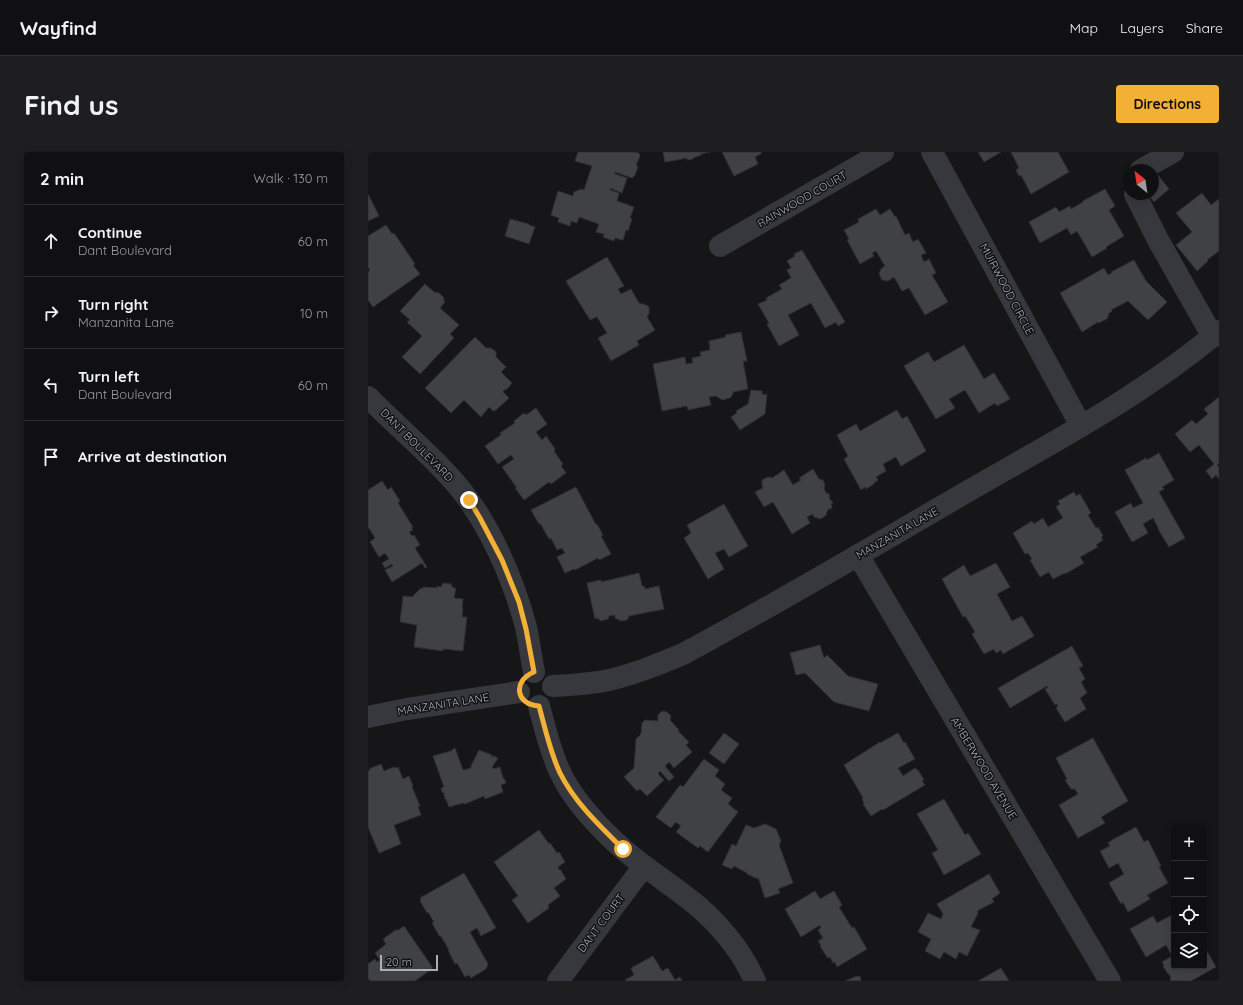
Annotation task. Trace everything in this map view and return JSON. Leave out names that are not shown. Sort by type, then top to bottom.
[{"type":"street","name":"RAINWOOD COURT","points":[[720,246],[883,152]]},
{"type":"street","name":"MUIRWOOD CIRCLE","points":[[932,152],[1081,426]]},
{"type":"street","points":[[1152,164],[1173,152]]},
{"type":"street","points":[[1138,200],[1158,240],[1190,295],[1216,334]]},
{"type":"street","name":"MANZANITA LANE","points":[[553,686],[587,684],[609,680],[658,665],[683,654],[1081,426],[1159,377],[1216,334]]},
{"type":"street","name":"DANT BOULEVARD","points":[[368,397],[445,472],[469,500],[480,518],[502,560],[519,602],[534,672]]},
{"type":"street","name":"AMBERWOOD AVENUE","points":[[858,555],[1110,981]]},
{"type":"street","points":[[534,672],[540,672],[547,675],[553,686],[553,693],[550,699],[546,704],[539,706],[533,706],[526,703],[519,692],[522,679],[527,674],[534,672]]},
{"type":"street","name":"MANZANITA LANE","points":[[368,717],[407,709],[519,692]]},
{"type":"street","points":[[539,706],[548,742],[558,767],[573,794],[598,825],[623,849],[690,900],[715,922],[735,947],[755,981]]},
{"type":"street","name":"DANT COURT","points":[[558,981],[644,866]]},
{"type":"building","points":[[578,152],[639,153],[640,156],[636,165],[638,167],[632,178],[615,172],[615,174],[627,178],[622,193],[610,188],[610,190],[619,193],[617,201],[634,207],[630,218],[632,219],[628,231],[626,230],[623,240],[615,238],[614,241],[603,237],[604,234],[596,232],[599,224],[579,217],[577,223],[571,221],[570,226],[558,222],[559,218],[551,215],[558,191],[573,196],[574,192],[581,189],[584,190],[592,166],[575,161]]},
{"type":"building","points":[[663,152],[710,152],[701,154],[693,159],[687,160],[687,158],[665,162]]},
{"type":"building","points":[[722,152],[762,153],[755,157],[758,164],[734,176]]},
{"type":"building","points":[[978,152],[1001,152],[984,162]]},
{"type":"building","points":[[1011,152],[1058,152],[1069,172],[1031,194],[1021,175],[1019,176],[1016,170],[1019,168]]},
{"type":"building","points":[[1159,176],[1169,189],[1159,198]]},
{"type":"building","points":[[1105,189],[1115,206],[1109,210],[1124,236],[1092,257],[1077,231],[1071,235],[1067,228],[1040,243],[1029,222],[1056,207],[1059,212],[1070,206],[1071,209]]},
{"type":"building","points":[[1202,193],[1211,205],[1219,199],[1219,251],[1207,260],[1208,261],[1197,271],[1176,245],[1192,232],[1176,213]]},
{"type":"building","points":[[368,194],[379,216],[368,221]]},
{"type":"building","points":[[876,209],[880,215],[890,209],[895,217],[896,216],[905,235],[909,233],[913,242],[918,239],[926,253],[921,255],[924,262],[929,259],[936,273],[932,275],[948,302],[925,315],[909,288],[902,291],[894,277],[888,281],[882,280],[879,274],[881,269],[885,266],[876,251],[872,253],[874,256],[860,264],[847,240],[849,239],[844,230],[859,222],[858,219]]},
{"type":"building","points":[[510,219],[535,227],[529,244],[505,236]]},
{"type":"building","points":[[386,225],[392,234],[394,233],[420,274],[373,307],[368,300],[368,272],[370,270],[368,267],[368,236]]},
{"type":"building","points":[[802,250],[845,322],[838,326],[836,322],[825,328],[811,303],[788,315],[799,335],[779,346],[767,324],[769,323],[758,304],[767,300],[766,298],[782,289],[779,285],[791,278],[787,270],[791,268],[787,261],[795,256],[794,254]]},
{"type":"building","points":[[607,257],[624,286],[618,289],[621,294],[631,289],[639,303],[649,307],[649,314],[647,317],[655,330],[637,341],[639,345],[611,361],[598,338],[607,333],[597,317],[590,320],[566,281]]},
{"type":"building","points":[[1134,260],[1146,281],[1167,302],[1148,320],[1128,301],[1111,310],[1112,311],[1108,314],[1108,318],[1099,323],[1098,322],[1082,332],[1060,293],[1104,268],[1108,275]]},
{"type":"building","points":[[425,284],[436,293],[438,292],[444,298],[443,299],[445,302],[440,308],[459,325],[450,334],[454,338],[420,374],[402,357],[422,336],[407,322],[410,320],[400,311]]},
{"type":"building","points":[[741,332],[747,361],[743,361],[748,389],[733,392],[730,398],[722,400],[716,396],[709,397],[711,405],[688,410],[687,406],[662,411],[653,364],[685,357],[686,364],[693,363],[692,358],[701,356],[700,352],[710,350],[709,341],[726,337],[725,335]]},
{"type":"building","points":[[475,337],[486,348],[491,348],[496,352],[496,357],[506,367],[501,372],[512,383],[503,391],[509,398],[496,410],[493,411],[489,407],[481,417],[464,400],[451,413],[425,388]]},
{"type":"building","points":[[964,345],[984,379],[994,373],[1010,399],[997,406],[995,403],[979,413],[965,390],[949,399],[955,408],[936,419],[904,366],[928,352],[934,362]]},
{"type":"building","points":[[751,390],[762,391],[762,394],[767,395],[765,414],[740,430],[731,417],[737,413],[736,411],[748,404]]},
{"type":"building","points":[[1219,397],[1219,463],[1217,465],[1219,467],[1219,479],[1216,475],[1212,479],[1206,471],[1214,464],[1199,445],[1190,452],[1175,434],[1192,420],[1196,424],[1208,414],[1204,409]]},
{"type":"building","points":[[536,408],[547,424],[536,432],[542,440],[546,436],[555,449],[554,451],[563,464],[561,466],[566,473],[551,484],[549,482],[524,500],[502,467],[514,459],[511,455],[498,464],[485,446],[501,435],[500,433],[515,423],[514,421],[524,413],[526,415]]},
{"type":"building","points":[[897,410],[902,419],[907,416],[926,451],[901,466],[896,457],[883,464],[886,471],[876,477],[878,480],[874,484],[861,490],[844,459],[848,456],[837,435],[856,424],[860,431]]},
{"type":"building","points":[[1159,453],[1174,480],[1162,487],[1164,489],[1159,492],[1185,538],[1169,547],[1153,518],[1143,524],[1148,533],[1132,542],[1115,512],[1131,503],[1133,508],[1143,503],[1125,470],[1146,458],[1147,460]]},
{"type":"building","points":[[813,469],[819,479],[823,480],[825,485],[824,489],[830,496],[829,498],[833,503],[831,504],[832,507],[831,509],[828,509],[826,515],[821,519],[814,517],[813,514],[807,517],[810,523],[792,534],[773,502],[764,507],[755,492],[763,488],[762,480],[768,477],[772,478],[784,470],[793,485],[801,480],[799,478]]},
{"type":"building","points":[[382,481],[388,490],[391,487],[400,501],[398,503],[413,527],[411,528],[413,530],[409,532],[412,536],[414,535],[420,545],[415,548],[427,567],[425,568],[422,563],[392,582],[385,570],[393,566],[392,564],[385,568],[382,563],[389,559],[385,553],[379,557],[370,542],[375,538],[369,528],[368,529],[368,490]]},
{"type":"building","points":[[576,487],[603,535],[601,536],[611,554],[599,560],[598,558],[575,570],[574,569],[565,573],[557,557],[565,553],[562,548],[557,550],[551,538],[549,539],[531,510]]},
{"type":"building","points":[[1074,492],[1076,496],[1080,494],[1091,513],[1088,515],[1096,528],[1098,527],[1103,536],[1101,537],[1103,540],[1096,545],[1098,547],[1080,557],[1084,563],[1053,579],[1049,572],[1040,577],[1030,560],[1032,559],[1028,553],[1025,554],[1013,533],[1032,521],[1034,524],[1043,518],[1048,527],[1063,518],[1056,507],[1060,504],[1058,501]]},
{"type":"building","points":[[724,504],[748,546],[729,557],[724,549],[715,553],[724,569],[708,579],[684,538],[691,533],[687,525]]},
{"type":"building","points":[[996,563],[1010,587],[997,594],[1012,621],[1022,616],[1034,636],[1003,654],[1001,650],[996,653],[994,649],[984,654],[972,634],[975,632],[965,616],[963,617],[942,579],[964,565],[970,576]]},
{"type":"building","points":[[639,573],[642,586],[644,586],[645,589],[659,586],[664,609],[629,616],[627,620],[621,621],[615,618],[615,615],[609,616],[608,619],[601,621],[597,618],[595,619],[587,583],[601,580],[601,582]]},
{"type":"building","points":[[443,583],[451,584],[453,588],[456,588],[454,598],[463,599],[462,617],[467,617],[463,651],[443,649],[443,651],[414,647],[417,625],[400,622],[403,596],[413,597],[421,588],[423,589],[423,587],[437,588],[437,586],[441,587]]},
{"type":"building","points":[[820,645],[824,658],[827,655],[848,676],[878,684],[869,711],[834,702],[805,673],[796,675],[790,653]]},
{"type":"building","points":[[1072,646],[1083,666],[1079,668],[1085,679],[1081,682],[1087,693],[1080,698],[1086,709],[1065,722],[1056,708],[1058,706],[1057,704],[1055,705],[1045,689],[1048,688],[1047,686],[1010,708],[998,688]]},
{"type":"building","points":[[662,711],[667,712],[671,716],[670,720],[689,742],[686,745],[692,752],[674,768],[669,762],[665,766],[674,777],[669,781],[660,771],[658,774],[664,780],[647,796],[640,789],[637,791],[624,777],[634,768],[636,739],[641,734],[642,723],[645,720],[658,721],[658,715]]},
{"type":"building","points":[[724,733],[739,744],[724,764],[709,753]]},
{"type":"building","points":[[898,733],[915,759],[898,768],[903,776],[915,768],[924,780],[922,781],[925,785],[871,816],[863,804],[863,798],[844,765],[880,742]]},
{"type":"building","points":[[1093,738],[1128,801],[1101,817],[1105,823],[1078,838],[1059,805],[1078,794],[1075,789],[1071,789],[1065,780],[1067,779],[1056,758]]},
{"type":"building","points":[[455,748],[463,770],[471,768],[479,750],[492,755],[491,757],[494,756],[498,758],[492,767],[494,769],[500,767],[506,783],[501,785],[503,792],[485,799],[484,796],[465,804],[463,803],[449,807],[442,792],[441,788],[444,787],[433,756],[451,751]]},
{"type":"building","points":[[704,759],[719,770],[715,776],[725,784],[721,790],[732,798],[728,804],[738,812],[708,852],[700,846],[698,848],[676,832],[681,826],[676,822],[671,828],[656,817],[680,785],[683,787]]},
{"type":"building","points":[[381,764],[384,771],[398,767],[403,779],[409,776],[420,806],[418,807],[421,815],[394,825],[401,844],[379,853],[368,827],[368,771],[370,770],[369,769]]},
{"type":"building","points":[[944,799],[965,835],[968,833],[981,854],[944,875],[932,853],[938,850],[917,814]]},
{"type":"building","points":[[765,824],[776,829],[781,841],[779,845],[793,883],[778,889],[780,893],[765,898],[758,877],[758,879],[734,866],[732,869],[722,865],[732,844],[736,846],[746,825],[754,828]]},
{"type":"building","points":[[1136,827],[1144,842],[1148,840],[1161,866],[1159,867],[1168,883],[1147,895],[1150,899],[1128,912],[1123,902],[1121,904],[1109,883],[1124,874],[1118,863],[1109,868],[1100,851],[1110,846],[1108,843],[1112,840]]},
{"type":"building","points":[[539,830],[557,853],[559,852],[565,862],[558,867],[566,879],[554,888],[560,896],[548,905],[549,908],[528,923],[512,900],[518,896],[494,862]]},
{"type":"building","points":[[464,873],[496,928],[481,936],[477,928],[470,932],[488,964],[486,969],[471,978],[469,975],[465,977],[457,963],[455,964],[449,950],[432,923],[434,922],[420,901],[420,898]]},
{"type":"building","points":[[989,874],[1000,893],[992,899],[994,902],[977,911],[978,913],[971,927],[980,930],[967,956],[959,952],[956,959],[944,952],[940,959],[925,951],[931,939],[918,932],[928,913],[941,919],[943,914],[937,904]]},
{"type":"building","points":[[815,891],[820,899],[834,891],[842,905],[839,907],[852,928],[854,927],[867,949],[837,967],[835,962],[833,963],[830,957],[828,958],[820,946],[821,945],[818,941],[823,938],[818,930],[821,928],[820,925],[801,937],[785,909]]},
{"type":"building","points":[[1153,916],[1157,923],[1171,916],[1171,954],[1166,945],[1146,957],[1130,929]]},
{"type":"building","points":[[404,926],[433,968],[415,981],[368,981],[368,964],[375,959],[377,962],[380,960],[375,953],[386,944],[383,939]]},
{"type":"building","points":[[1207,951],[1216,967],[1191,981],[1171,981],[1171,978],[1162,962],[1171,957],[1171,969],[1207,969]]},
{"type":"building","points":[[653,956],[662,971],[668,968],[675,980],[680,977],[682,981],[625,980],[634,975],[631,968]]},
{"type":"building","points":[[1001,968],[1009,981],[978,981]]},
{"type":"building","points":[[860,976],[861,981],[845,981]]},
{"type":"route","points":[[469,500],[493,541],[519,602],[534,672],[527,674],[522,679],[519,692],[526,703],[533,706],[539,706],[548,742],[555,761],[560,773],[573,794],[598,825],[623,849]]}]
